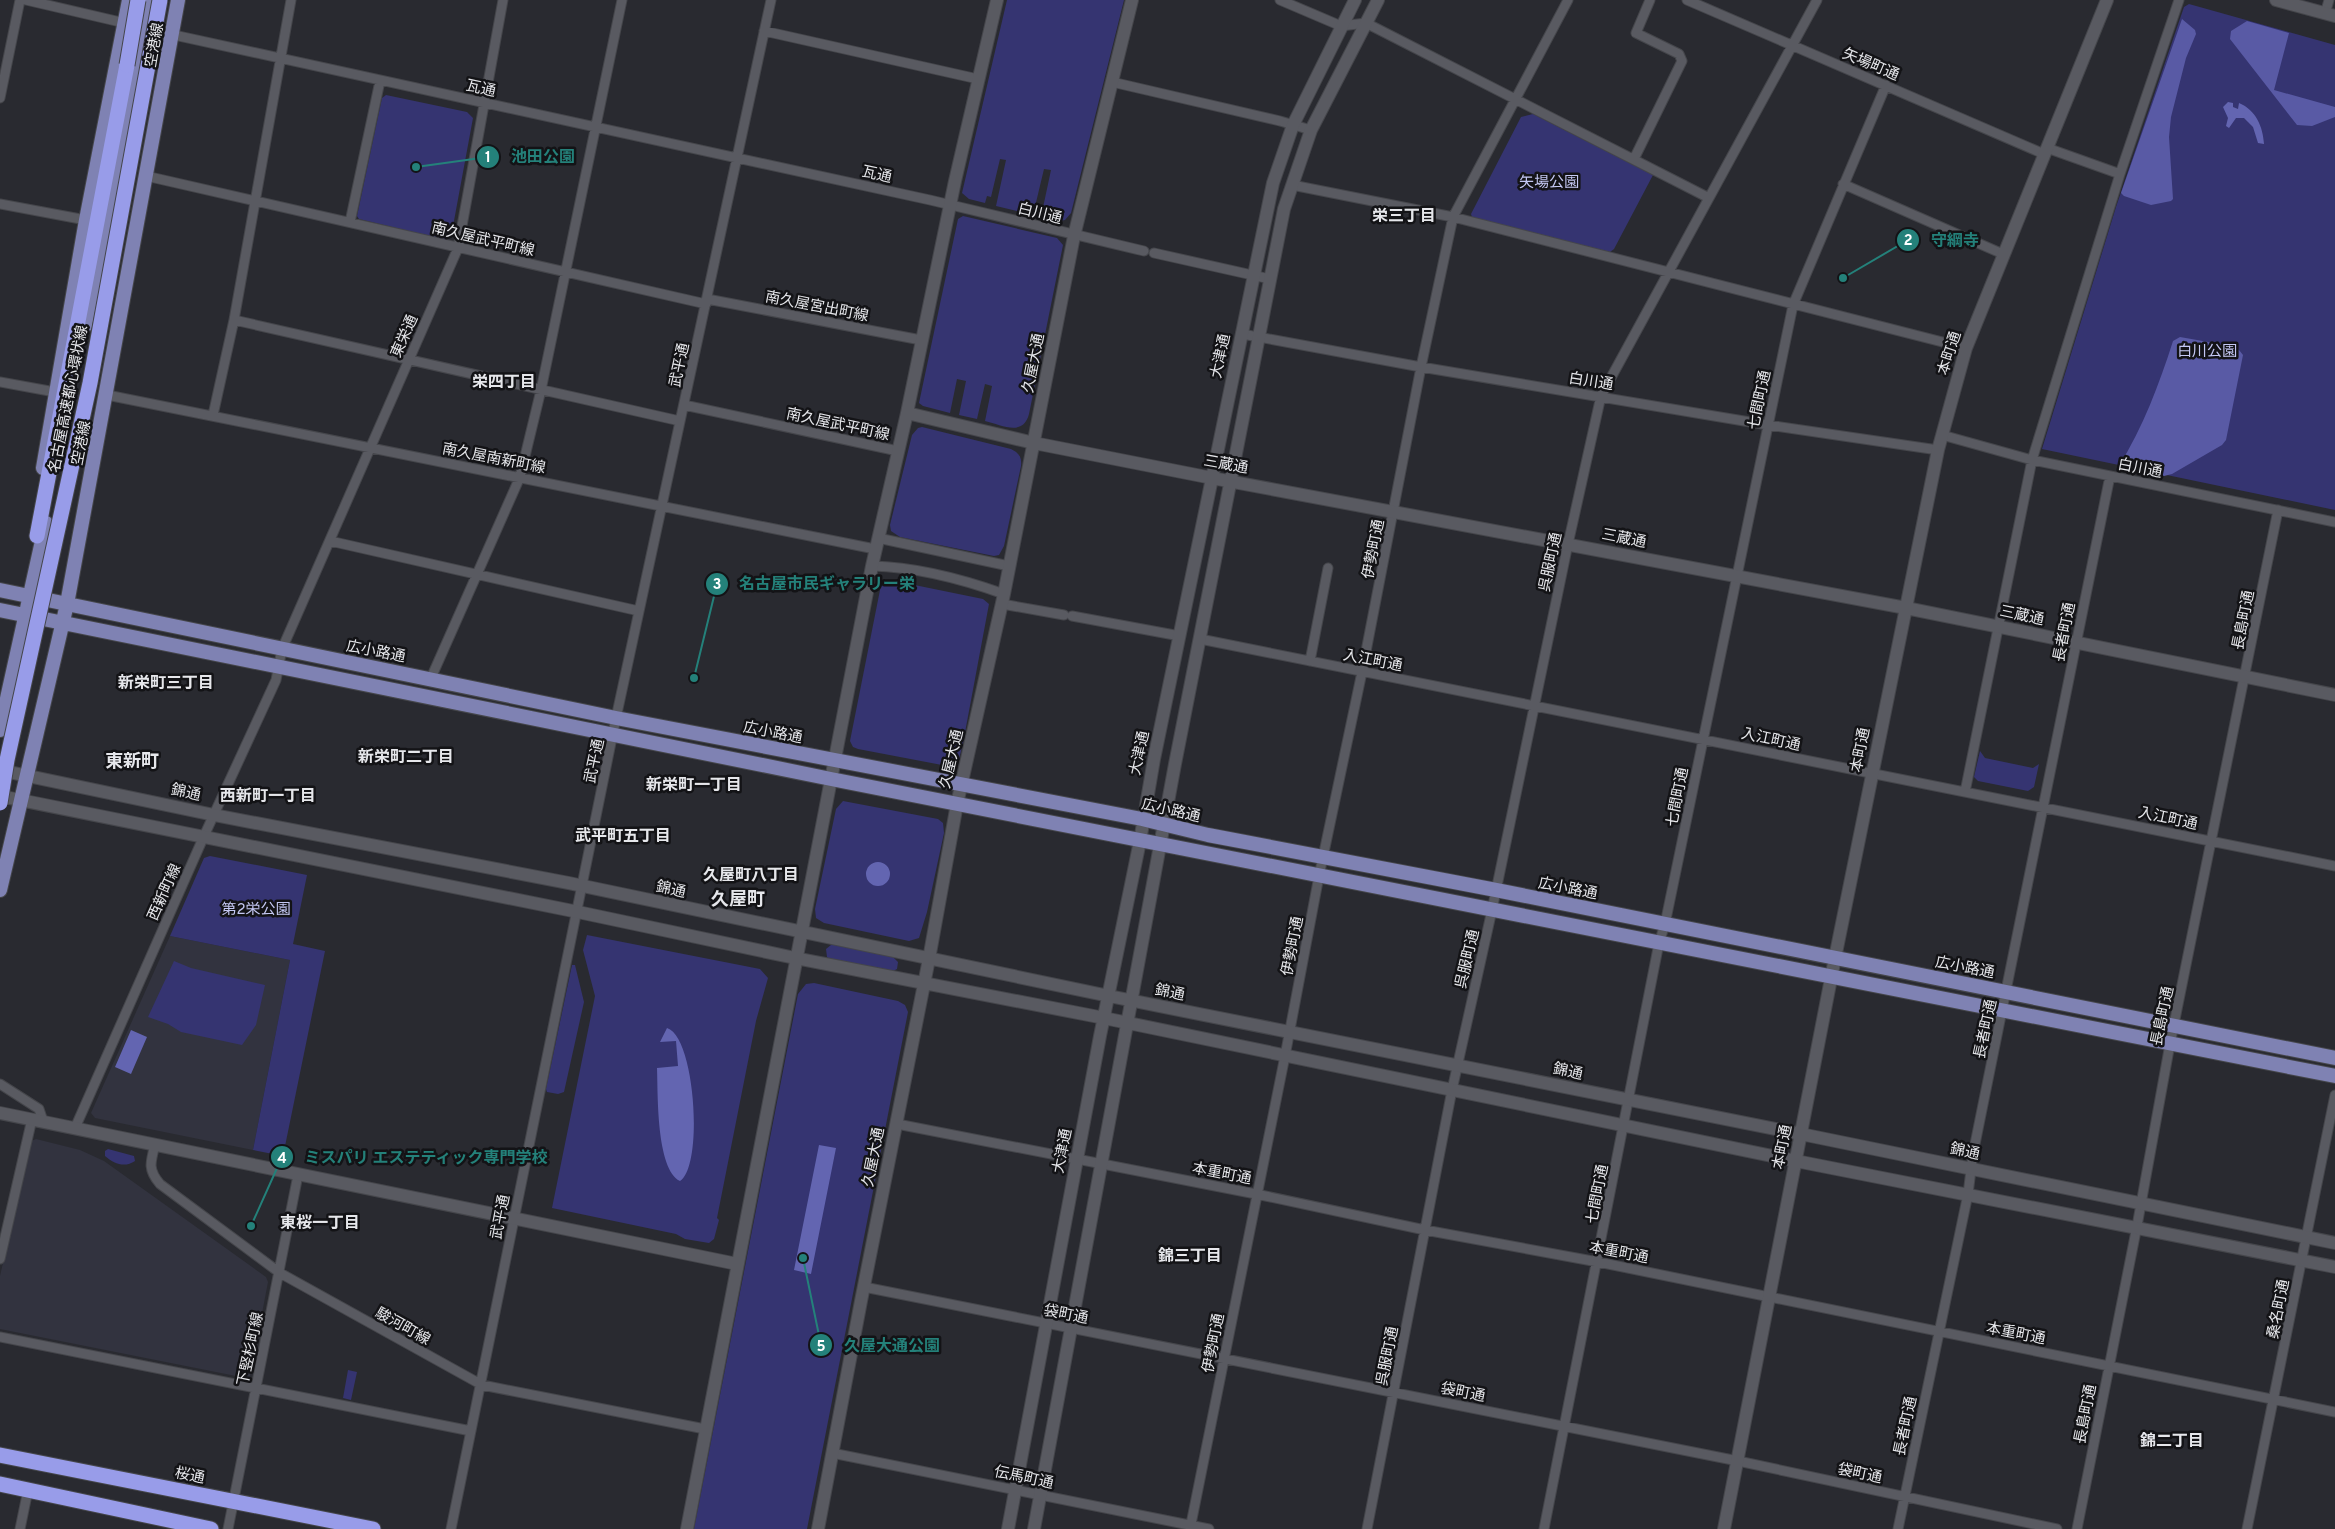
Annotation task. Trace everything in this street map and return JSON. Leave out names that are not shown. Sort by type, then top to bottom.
[{"type":"highway","points":[[38,536],[138,0]]},
{"type":"highway","name":"名古屋高速都心環状線","points":[[0,803],[4,765],[90,383],[160,0]]},
{"type":"highway","points":[[0,786],[4,765]]},
{"type":"highway","name":"桜通","points":[[0,1455],[373,1529]]},
{"type":"highway","points":[[0,1484],[211,1529]]},
{"type":"main road","points":[[39,556],[36,547],[38,536],[33,526],[86,220],[129,0]]},
{"type":"main road","name":"空港線","points":[[0,730],[31,596],[148,0]]},
{"type":"main road","name":"空港線","points":[[0,890],[67,604],[107,395],[178,0]]},
{"type":"main road","name":"広小路通","points":[[0,590],[431,678],[616,718],[1142,819],[1323,858],[1496,890],[2335,1058]]},
{"type":"main road","points":[[0,610],[831,780],[2335,1076]]},
{"type":"street","points":[[0,98],[20,0]]},
{"type":"street","name":"瓦通","points":[[26,0],[281,60],[930,200]]},
{"type":"street","points":[[213,415],[234,320],[291,0]]},
{"type":"street","name":"東栄通","points":[[278,666],[282,649],[458,248],[503,0]]},
{"type":"street","points":[[431,678],[520,476],[540,390],[622,0]]},
{"type":"street","name":"武平通","points":[[451,1529],[482,1385],[565,964],[578,912],[616,718],[771,0]]},
{"type":"street","points":[[687,1529],[795,958],[876,544],[907,413],[950,205],[997,0]]},
{"type":"street","name":"久屋大通","points":[[818,1529],[864,1287],[930,959],[957,804],[1003,599],[1074,236],[1132,0]]},
{"type":"street","points":[[1280,0],[1341,26],[1366,23],[1709,198]]},
{"type":"street","name":"大津通","points":[[1008,1529],[1104,1018],[1140,841],[1142,819],[1272,183],[1293,125],[1355,0]]},
{"type":"street","points":[[1034,1529],[1129,1024],[1164,825],[1284,209],[1311,130],[1378,0]]},
{"type":"street","name":"伊勢町通","points":[[1190,1527],[1290,1032],[1319,876],[1394,512],[1421,367],[1453,218],[1568,0]]},
{"type":"street","points":[[1634,159],[1682,61],[1679,54],[1636,33],[1650,0]]},
{"type":"street","name":"矢場町通","points":[[1687,0],[2046,151],[2120,174]]},
{"type":"street","name":"呉服町通","points":[[1367,1529],[1457,1065],[1492,910],[1568,544],[1602,396],[1668,272],[1794,46],[1817,0]]},
{"type":"street","name":"本町通","points":[[1724,1529],[1831,977],[1942,434],[1966,348],[2107,0]]},
{"type":"street","points":[[1966,792],[2032,460],[2120,174],[2179,0]]},
{"type":"street","points":[[2276,0],[2330,15],[2329,0]]},
{"type":"street","points":[[764,31],[978,80]]},
{"type":"street","points":[[350,222],[380,81]]},
{"type":"street","points":[[1112,82],[1311,130]]},
{"type":"street","name":"七間町通","points":[[1544,1529],[1598,1262],[1659,943],[1666,924],[1793,304],[1886,85]]},
{"type":"street","points":[[146,176],[255,200]]},
{"type":"street","points":[[1843,184],[2003,254]]},
{"type":"street","points":[[1292,186],[1453,218],[1966,348]]},
{"type":"street","name":"南久屋武平町線","points":[[255,200],[564,272],[706,301]]},
{"type":"street","name":"白川通","points":[[930,200],[1074,236],[1144,251]]},
{"type":"street","points":[[0,204],[86,220]]},
{"type":"street","points":[[1154,253],[1270,278]]},
{"type":"street","name":"南久屋宮出町線","points":[[706,301],[921,340]]},
{"type":"street","points":[[234,320],[680,421]]},
{"type":"street","name":"白川通","points":[[1242,334],[1421,367],[1768,425],[1938,450]]},
{"type":"street","points":[[0,382],[56,392]]},
{"type":"street","name":"南久屋南新町線","points":[[107,395],[520,476],[662,506],[1009,566]]},
{"type":"street","name":"南久屋武平町線","points":[[684,406],[898,451]]},
{"type":"street","name":"三蔵通","points":[[907,413],[1034,442],[1212,478],[1906,608],[2335,695]]},
{"type":"street","name":"白川通","points":[[1942,434],[2032,460],[2335,522]]},
{"type":"street","name":"長者町通","points":[[1898,1529],[1968,1194],[1970,1169],[2110,476]]},
{"type":"street","name":"長島町通","points":[[2077,1529],[2137,1226],[2170,1044],[2246,676],[2278,510]]},
{"type":"street","points":[[330,541],[639,611]]},
{"type":"street","points":[[872,566],[908,569],[968,582],[1003,599],[1068,616],[1180,636]]},
{"type":"street","points":[[1310,661],[1328,568]]},
{"type":"street","name":"入江町通","points":[[1200,639],[1872,774],[2043,806],[2335,866]]},
{"type":"street","name":"西新町線","points":[[75,1128],[204,836],[276,680],[278,666]]},
{"type":"street","name":"錦通","points":[[4,765],[27,775],[214,815],[582,886],[1133,1001],[1801,1134],[2335,1244]]},
{"type":"street","points":[[0,796],[578,912],[795,958],[1104,1018],[1796,1161],[2137,1226],[2335,1267]]},
{"type":"street","points":[[0,1084],[39,1109],[38,1120],[3,1235],[0,1259]]},
{"type":"street","name":"桑名町通","points":[[2247,1529],[2335,1095]]},
{"type":"street","points":[[0,1113],[737,1264]]},
{"type":"street","name":"本重町通","points":[[897,1124],[1256,1194],[1425,1230],[1598,1262],[2335,1412]]},
{"type":"street","name":"駿河町線","points":[[155,1146],[150,1163],[152,1175],[160,1184],[280,1273],[482,1385],[705,1429]]},
{"type":"street","name":"下竪杉町線","points":[[228,1529],[298,1174]]},
{"type":"street","name":"袋町通","points":[[864,1287],[1738,1461],[2057,1529]]},
{"type":"street","points":[[0,1337],[471,1431]]},
{"type":"street","name":"伝馬町通","points":[[832,1452],[1190,1527],[1209,1529]]},
{"type":"street","points":[[20,1529],[28,1490]]},
{"type":"shaded area","points":[[2228,102],[2233,103],[2233,107],[2238,109],[2239,103],[2250,110],[2258,120],[2264,144],[2258,143],[2253,127],[2244,118],[2236,118],[2229,128],[2226,126],[2228,118],[2223,107]]},
{"type":"shaded area","points":[[878,862],[886,866],[890,874],[886,882],[878,886],[870,882],[866,874],[870,866]]},
{"type":"shaded area","points":[[170,936],[290,960],[253,1150],[95,1118],[91,1113]]},
{"type":"shaded area","points":[[667,1028],[677,1036],[684,1053],[690,1076],[693,1102],[694,1128],[692,1151],[687,1170],[680,1181],[672,1174],[666,1162],[662,1147],[658,1112],[657,1068],[678,1066],[676,1041],[660,1042]]},
{"type":"shaded area","points":[[131,1030],[147,1037],[131,1074],[115,1067]]},
{"type":"shaded area","points":[[36,1139],[80,1150],[104,1161],[266,1277],[268,1282],[250,1376],[246,1378],[0,1329],[0,1276],[31,1141]]},
{"type":"shaded area","points":[[819,1145],[836,1148],[811,1274],[794,1270]]},
{"type":"green space","points":[[1007,0],[1124,0],[1071,213],[1065,220],[1059,221],[1041,217],[1051,170],[1044,169],[1033,215],[996,206],[1006,160],[1000,159],[991,197],[987,196],[985,203],[969,199],[962,193]]},
{"type":"green space","name":"白川公園","points":[[2189,4],[2335,45],[2335,510],[2042,449],[2116,207],[2184,7]]},
{"type":"green space","points":[[2182,19],[2195,30],[2196,34],[2186,58],[2171,117],[2169,137],[2173,199],[2151,205],[2124,196],[2121,193]]},
{"type":"green space","points":[[2247,21],[2289,33],[2274,90],[2335,107],[2335,117],[2312,126],[2297,125],[2230,39],[2231,31]]},
{"type":"green space","points":[[386,95],[467,112],[473,118],[451,237],[446,240],[359,219],[357,216],[382,98]]},
{"type":"green space","name":"矢場公園","points":[[1533,114],[1653,175],[1614,249],[1610,252],[1473,220],[1471,214],[1521,117]]},
{"type":"green space","points":[[963,216],[1057,238],[1063,245],[1029,414],[1026,421],[1017,427],[1005,427],[985,421],[992,386],[985,384],[977,419],[959,415],[966,381],[957,379],[950,413],[923,406],[919,403],[958,219]]},
{"type":"green space","points":[[2180,337],[2231,346],[2239,350],[2243,355],[2226,440],[2222,445],[2172,474],[2164,476],[2119,466],[2136,436],[2150,405],[2173,341]]},
{"type":"green space","points":[[922,427],[1011,449],[1019,456],[1021,466],[1004,546],[999,555],[994,556],[900,537],[891,531],[890,525],[912,435],[918,428]]},
{"type":"green space","points":[[890,580],[983,599],[989,604],[963,743],[959,759],[952,765],[942,765],[858,749],[853,747],[850,741],[881,585],[885,581]]},
{"type":"green space","points":[[1980,751],[1985,758],[2033,768],[2039,764],[2034,787],[2028,791],[1978,781],[1974,777]]},
{"type":"green space","points":[[843,801],[938,819],[943,823],[944,833],[927,912],[919,938],[909,941],[824,923],[816,918],[815,909],[836,809]]},
{"type":"green space","name":"第2栄公園","points":[[210,856],[307,875],[293,944],[325,951],[283,1156],[253,1150],[290,960],[170,936],[204,858]]},
{"type":"green space","points":[[587,935],[760,969],[768,978],[756,1021],[717,1218],[719,1220],[714,1239],[709,1243],[685,1239],[676,1234],[552,1208],[595,996],[583,950]]},
{"type":"green space","points":[[835,944],[892,956],[898,962],[897,969],[891,972],[830,960],[827,957],[826,949]]},
{"type":"green space","points":[[174,961],[191,968],[265,985],[256,1025],[242,1045],[181,1032],[168,1024],[148,1017]]},
{"type":"green space","points":[[572,965],[575,965],[584,1002],[564,1092],[558,1094],[547,1092],[546,1089]]},
{"type":"green space","points":[[814,983],[898,1001],[905,1005],[908,1012],[807,1529],[694,1529],[798,994],[806,984]]},
{"type":"green space","points":[[108,1149],[134,1156],[135,1161],[123,1165],[116,1163],[105,1156],[105,1151]]},
{"type":"green space","points":[[348,1370],[357,1372],[351,1400],[343,1398]]},
{"type":"place","name":"池田公園","points":[[416,167]]},
{"type":"place","name":"守綱寺","points":[[1843,278]]},
{"type":"place","name":"名古屋市民ギャラリー栄","points":[[694,678]]},
{"type":"place","name":"ミスパリ エステティック専門学校","points":[[251,1226]]},
{"type":"place","name":"久屋大通公園","points":[[803,1258]]},
{"type":"district","name":"栄三丁目","points":[[1404,215]]},
{"type":"district","name":"栄四丁目","points":[[504,381]]},
{"type":"district","name":"新栄町三丁目","points":[[166,682]]},
{"type":"district","name":"新栄町二丁目","points":[[406,756]]},
{"type":"district","name":"東新町","points":[[132,761]]},
{"type":"district","name":"新栄町一丁目","points":[[694,784]]},
{"type":"district","name":"西新町一丁目","points":[[268,795]]},
{"type":"district","name":"武平町五丁目","points":[[623,835]]},
{"type":"district","name":"久屋町八丁目","points":[[751,874]]},
{"type":"district","name":"久屋町","points":[[738,899]]},
{"type":"district","name":"東桜一丁目","points":[[320,1222]]},
{"type":"district","name":"錦三丁目","points":[[1190,1255]]},
{"type":"district","name":"錦二丁目","points":[[2172,1440]]}]
